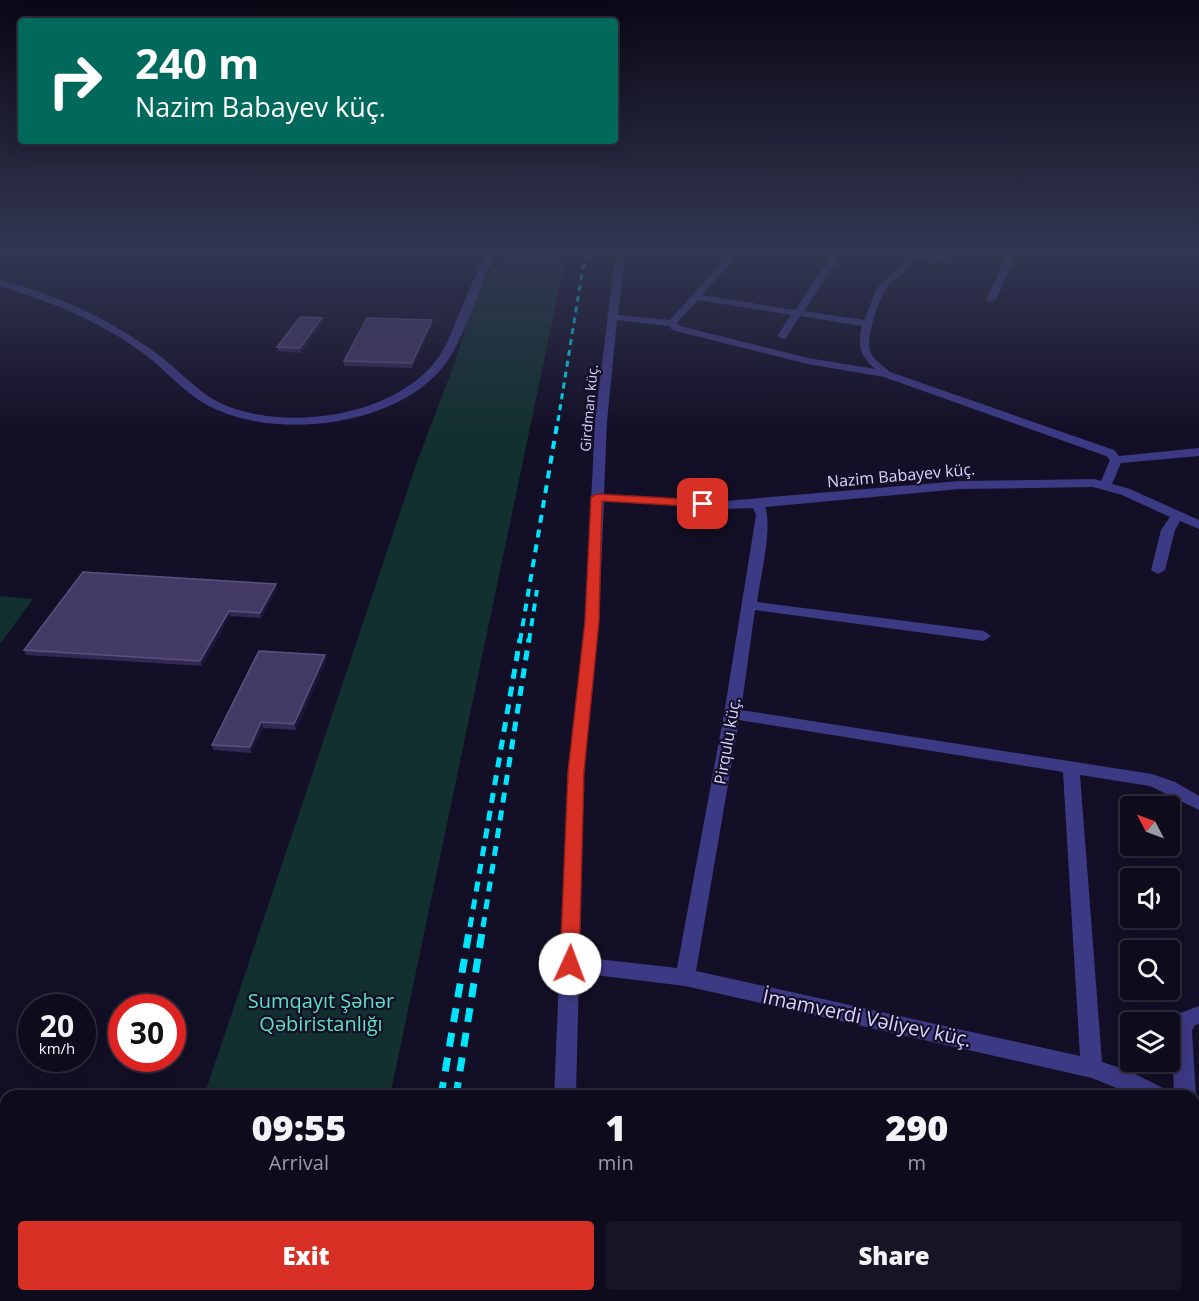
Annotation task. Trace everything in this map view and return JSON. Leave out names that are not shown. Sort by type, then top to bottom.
[{"type":"street","points":[[80,312],[106,324],[162,362],[200,395],[224,409],[252,419],[303,423],[352,414],[377,405],[400,394],[428,376],[444,357],[464,312]]},
{"type":"street","name":"Girdman küç.","points":[[565,1090],[576,772],[593,609],[601,423],[614,312]]},
{"type":"street","points":[[672,323],[682,312]]},
{"type":"street","points":[[789,312],[868,324]]},
{"type":"street","points":[[872,312],[863,344],[866,354],[886,374]]},
{"type":"street","points":[[782,336],[797,313]]},
{"type":"street","points":[[613,317],[672,323],[682,330],[808,361],[886,374],[1110,453],[1116,460]]},
{"type":"street","points":[[1116,460],[1199,452]]},
{"type":"street","points":[[1106,485],[1116,460]]},
{"type":"street","name":"Nazim Babayev küç.","points":[[597,497],[725,505],[758,504],[960,485],[1073,482],[1106,485],[1199,525]]},
{"type":"street","name":"Pirqulu küç.","points":[[685,977],[732,714],[761,528],[762,514],[758,504]]},
{"type":"street","points":[[1158,570],[1168,530],[1177,516]]},
{"type":"street","points":[[749,605],[984,636]]},
{"type":"street","points":[[732,714],[1152,780],[1169,786],[1199,804]]},
{"type":"street","points":[[1071,766],[1092,1068]]},
{"type":"street","name":"İmamverdi Vəliyev küç.","points":[[570,964],[685,977],[1092,1068],[1119,1077],[1145,1090]]},
{"type":"street","points":[[1185,1090],[1182,1031],[1187,1019],[1199,1015]]},
{"type":"green space","name":"Sumqayıt Şəhər Qəbiristanlığı","points":[[471,312],[554,312],[391,1090],[206,1090],[418,459],[455,362]]},
{"type":"green space","points":[[0,596],[33,599],[0,644]]},
{"type":"building","points":[[300,317],[322,318],[300,348],[277,347]]},
{"type":"building","points":[[367,318],[432,320],[412,363],[344,361]]},
{"type":"building","points":[[83,572],[276,584],[260,613],[229,611],[200,661],[24,650]]},
{"type":"building","points":[[259,651],[325,655],[294,724],[261,722],[250,747],[212,745]]},
{"type":"railway","points":[[558,421],[576,312]]},
{"type":"railway","points":[[520,641],[558,419]]},
{"type":"railway","points":[[529,641],[537,590]]},
{"type":"railway","points":[[470,927],[520,639]]},
{"type":"railway","points":[[483,927],[529,639]]},
{"type":"railway","points":[[442,1090],[470,926]]},
{"type":"railway","points":[[457,1090],[483,926]]},
{"type":"route","points":[[570,964],[576,772],[592,621],[597,497],[703,504]]}]
